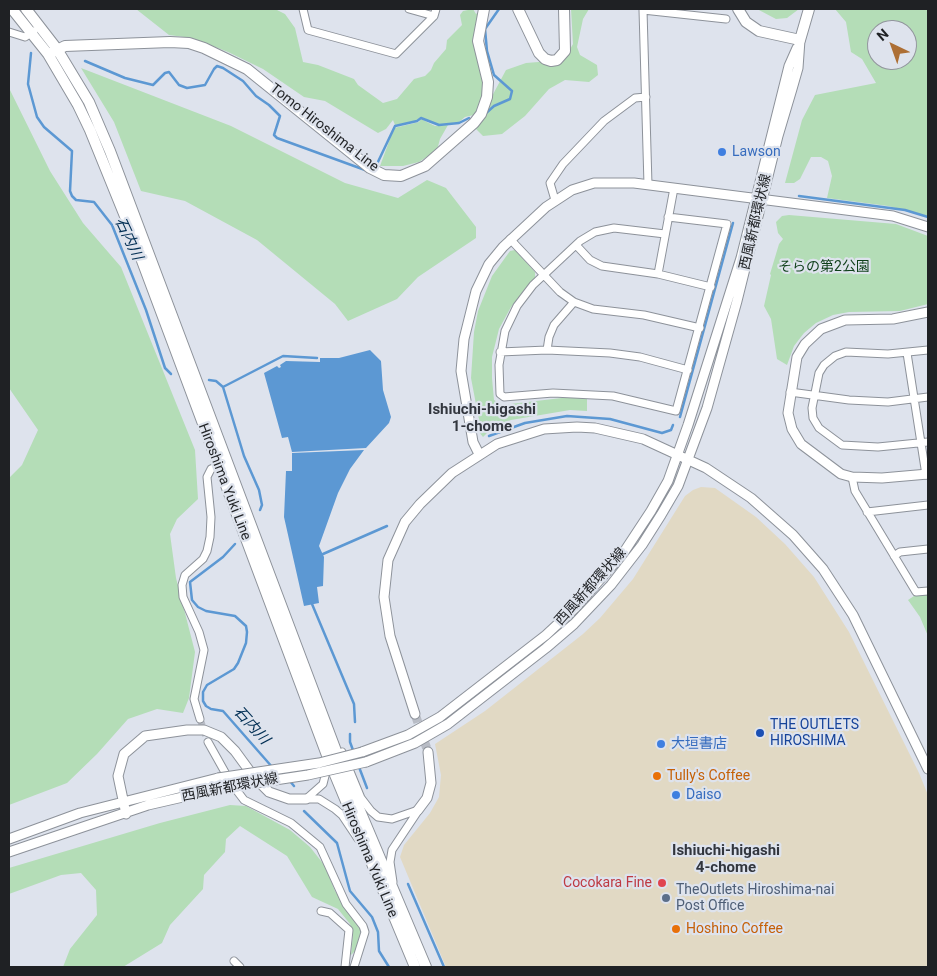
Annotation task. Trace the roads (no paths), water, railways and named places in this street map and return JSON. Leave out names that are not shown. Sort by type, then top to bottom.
[{"type":"main road","name":"Hiroshima Yuki Line","points":[[12,9],[36,30]]},
{"type":"main road","name":"Hiroshima Yuki Line","points":[[26,9],[36,30],[52,52],[90,130],[325,723],[396,899],[426,967]]},
{"type":"main road","name":"Tomo Hiroshima Line","points":[[52,52],[65,46],[170,42],[189,43],[204,48],[247,69],[370,168],[384,175],[401,176],[424,166],[474,123],[481,114],[487,98],[488,82],[478,37],[484,9]]},
{"type":"main road","points":[[518,9],[539,53],[544,59],[551,61],[558,60],[565,51],[564,9]]},
{"type":"main road","points":[[738,9],[746,22],[758,31],[800,40],[809,9]]},
{"type":"main road","name":"Hiroshima Yuki Line","points":[[223,464],[328,758],[364,849],[415,967]]},
{"type":"street","points":[[303,9],[308,30],[392,54],[396,54],[435,12]]},
{"type":"street","points":[[409,9],[435,12]]},
{"type":"street","points":[[648,185],[643,10],[726,19]]},
{"type":"street","points":[[9,32],[25,37],[36,30]]},
{"type":"street","name":"西風新都環状線","points":[[9,852],[148,805],[222,788],[337,770],[366,762],[415,743],[448,724],[546,648],[602,595],[642,545],[670,500],[688,460],[707,408],[725,347],[789,66],[800,40]]},
{"type":"street","points":[[555,200],[550,183],[563,164],[604,121],[635,98],[646,97]]},
{"type":"street","points":[[479,454],[473,442],[464,395],[462,348],[479,282],[492,260],[510,239],[555,200],[572,190],[594,183],[648,185],[893,216],[928,227]]},
{"type":"street","points":[[658,274],[674,188]]},
{"type":"street","name":"西風新都環状線","points":[[9,839],[80,813],[218,778],[319,763],[362,752],[408,734],[456,706],[566,618],[633,539],[668,480],[758,199]]},
{"type":"street","points":[[665,234],[609,228],[590,235],[543,275],[528,290],[517,306],[505,331],[500,352],[498,377],[500,394],[504,397],[545,393],[596,395],[637,400],[676,411],[727,224],[668,217]]},
{"type":"street","points":[[510,239],[560,292],[574,302],[593,309],[644,314],[700,328]]},
{"type":"street","points":[[576,245],[590,260],[602,266],[658,274],[710,287]]},
{"type":"street","points":[[547,350],[549,337],[554,326],[574,302]]},
{"type":"street","points":[[907,353],[920,444],[927,474],[887,478],[852,477],[832,470],[805,448],[796,436],[788,413],[797,357],[805,344],[821,329],[845,320],[893,319],[928,312]]},
{"type":"street","points":[[500,352],[547,350],[625,355],[688,370]]},
{"type":"street","points":[[928,350],[907,353],[852,352],[840,354],[831,359],[821,369],[812,413],[816,424],[840,444],[878,447],[928,442]]},
{"type":"street","points":[[790,392],[814,396],[888,402],[928,397]]},
{"type":"street","points":[[416,714],[386,618],[384,586],[388,560],[399,533],[420,504],[452,473],[479,454],[523,434],[552,428],[577,427],[624,433],[706,468],[751,498],[788,530],[823,569],[858,623],[928,769]]},
{"type":"street","points":[[200,719],[194,699],[204,660],[204,650],[199,632],[183,597],[182,585],[185,575],[203,559],[207,551],[211,517],[207,478],[209,471],[223,464]]},
{"type":"street","points":[[852,477],[852,485],[867,512],[916,592],[928,591]]},
{"type":"street","points":[[867,512],[928,505]]},
{"type":"street","points":[[894,556],[900,552],[928,549]]},
{"type":"street","points":[[325,723],[342,753],[361,798],[371,811],[378,817],[392,819],[418,810]]},
{"type":"street","points":[[126,814],[122,802],[118,768],[120,760],[128,749],[145,736],[192,729],[210,731],[221,736],[235,751],[254,777],[270,792],[289,799],[319,799],[339,812],[364,849]]},
{"type":"street","points":[[208,742],[231,783],[244,800],[291,823],[320,847],[346,904],[363,926],[365,932],[354,967]]},
{"type":"street","points":[[396,899],[390,856],[396,843],[426,798],[431,783],[428,752]]},
{"type":"street","points":[[306,799],[323,784],[328,758]]},
{"type":"street","points":[[321,911],[330,913],[349,930],[345,967]]},
{"type":"street","points":[[234,961],[240,967]]},
{"type":"water","points":[[370,350],[381,361],[383,390],[391,417],[389,423],[366,448],[292,452],[288,437],[282,438],[264,373],[277,366],[281,367],[280,365],[286,361],[320,362],[320,358],[339,358]]},
{"type":"water","points":[[364,450],[350,469],[338,493],[319,546],[324,557],[323,586],[317,587],[319,603],[304,606],[284,517],[286,471],[292,471],[292,453]]},
{"type":"waterway","points":[[485,114],[494,106],[510,99],[512,91],[494,75],[487,51],[485,29],[499,9]]},
{"type":"waterway","name":"石内川","points":[[31,53],[28,84],[37,117],[44,127],[72,151],[70,191],[72,196],[76,200],[94,202],[112,225],[146,310],[165,368],[171,374]]},
{"type":"waterway","points":[[85,61],[125,78],[153,85],[165,73],[169,72],[179,85],[187,88],[205,85],[217,66],[223,68],[243,81],[256,96],[280,116],[274,135],[277,138],[365,170]]},
{"type":"waterway","points":[[376,166],[395,126],[417,121],[421,118],[439,125],[459,123],[469,118]]},
{"type":"waterway","points":[[799,196],[905,210],[928,217]]},
{"type":"waterway","points":[[680,417],[733,223]]},
{"type":"waterway","points":[[223,387],[283,356],[317,358]]},
{"type":"waterway","name":"石内川","points":[[209,380],[216,381],[223,387],[244,456],[259,490],[262,505],[260,510]]},
{"type":"waterway","points":[[489,436],[525,423],[567,416],[610,419],[662,433],[671,430],[673,425]]},
{"type":"waterway","points":[[323,554],[387,526]]},
{"type":"waterway","name":"石内川","points":[[235,544],[223,557],[190,582],[192,600],[198,607],[206,611],[235,616],[246,626],[247,632],[246,643],[238,663],[234,669],[207,685],[203,692],[203,701],[211,709],[223,711],[273,768]]},
{"type":"waterway","points":[[312,604],[354,704],[355,722]]},
{"type":"waterway","points":[[350,734],[350,742],[357,761]]},
{"type":"waterway","points":[[359,767],[367,788]]},
{"type":"waterway","name":"石内川","points":[[289,780],[294,786]]},
{"type":"waterway","name":"石内川","points":[[304,811],[337,843],[350,891],[372,917],[378,932],[379,951],[389,967]]},
{"type":"waterway","points":[[408,884],[444,967]]},
{"type":"tunnel","points":[[415,714],[428,752]]},
{"type":"tunnel","points":[[200,719],[208,742]]},
{"type":"place","name":"Lawson","points":[[722,152]]},
{"type":"place","name":"THE OUTLETS HIROSHIMA","points":[[760,733]]},
{"type":"place","name":"大垣書店","points":[[661,744]]},
{"type":"place","name":"Tully's Coffee","points":[[657,776]]},
{"type":"place","name":"Daiso","points":[[676,795]]},
{"type":"place","name":"Cocokara Fine","points":[[662,883]]},
{"type":"place","name":"TheOutlets Hiroshima-nai Post Office","points":[[666,898]]},
{"type":"place","name":"Hoshino Coffee","points":[[676,929]]},
{"type":"district","name":"Ishiuchi-higashi 1-chome","points":[[482,418]]},
{"type":"district","name":"Ishiuchi-higashi 4-chome","points":[[726,860]]},
{"type":"park label","name":"そらの第2公園","points":[[824,267]]}]
